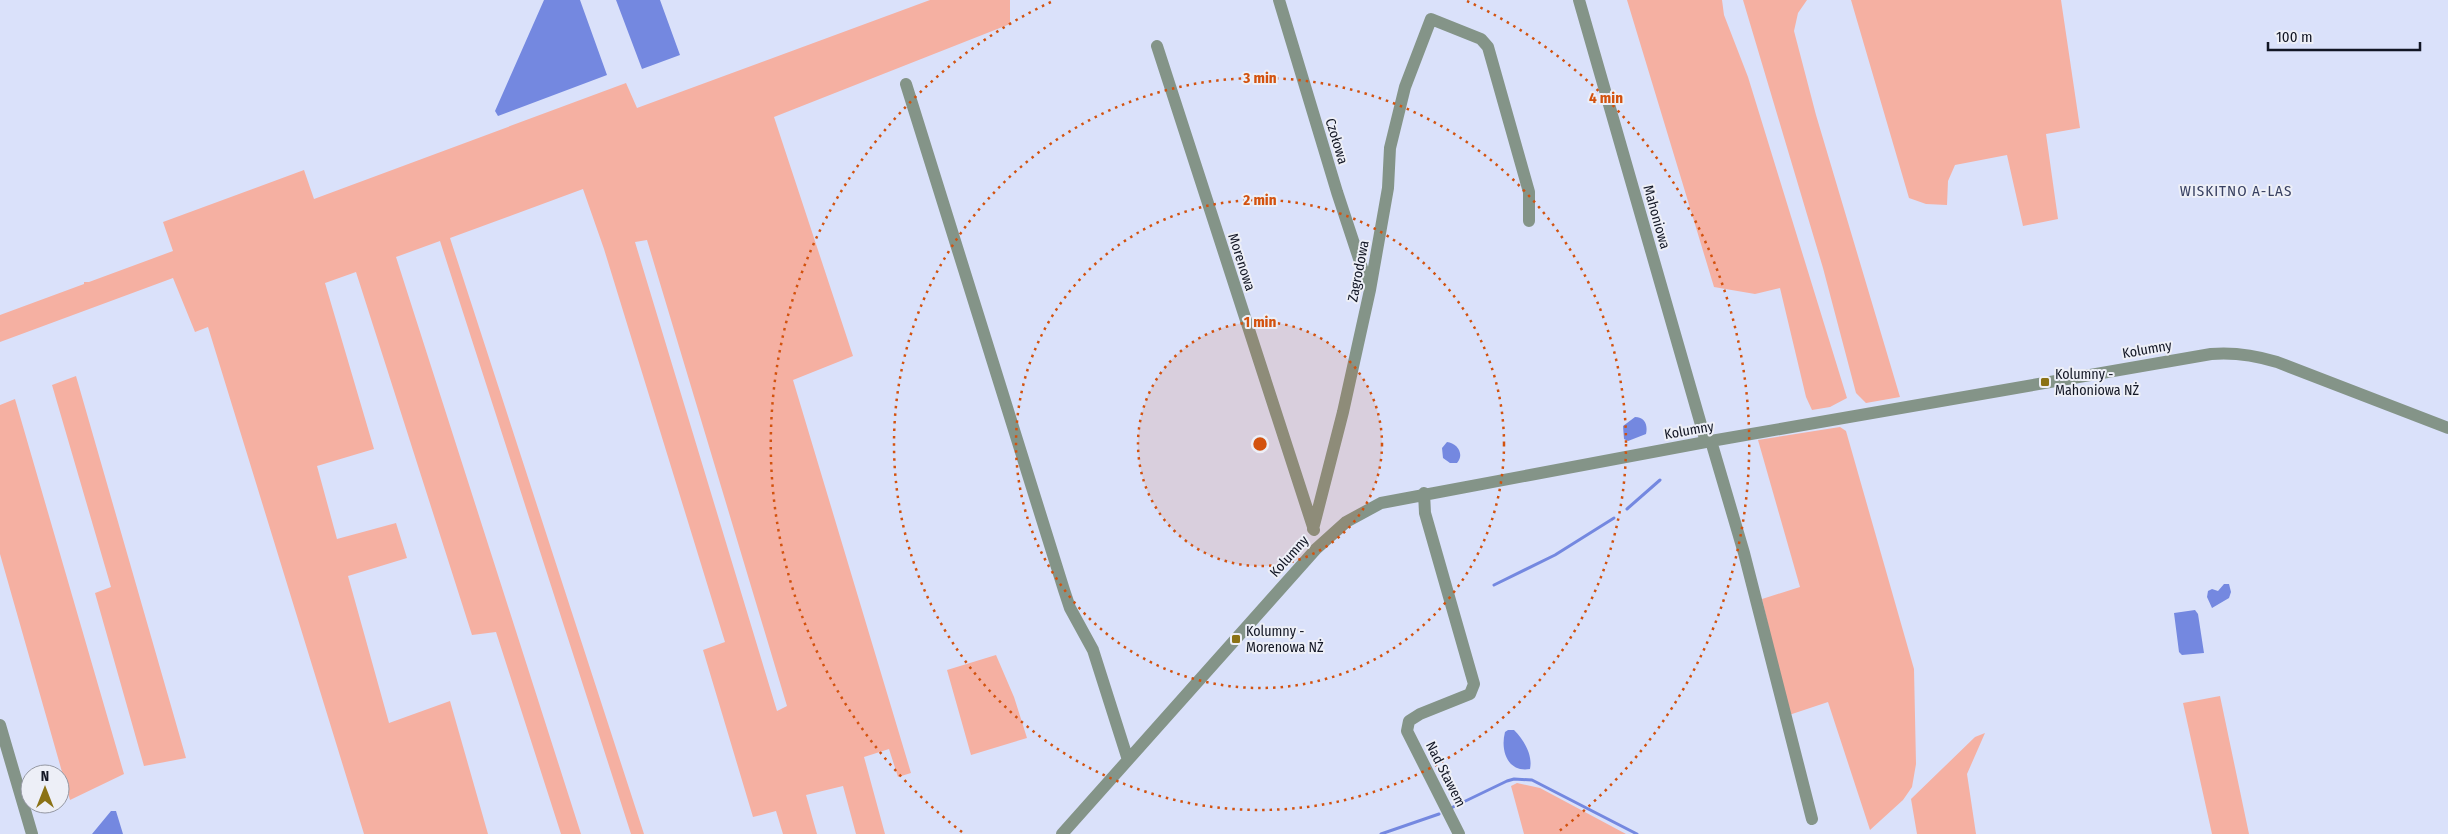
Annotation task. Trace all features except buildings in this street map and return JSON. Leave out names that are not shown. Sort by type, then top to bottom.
[{"type":"street","name":"Czołowa","points":[[1279,0],[1337,192],[1370,290]]},
{"type":"street","name":"Mahoniowa","points":[[1579,0],[1709,441],[1744,553],[1812,819]]},
{"type":"street","name":"Zagrodowa","points":[[1313,528],[1344,412],[1370,290],[1388,188],[1390,148],[1406,87],[1431,19],[1481,39],[1488,47],[1529,192],[1529,221]]},
{"type":"street","name":"Morenowa","points":[[1156,46],[1313,528],[1323,542]]},
{"type":"street","points":[[906,84],[1064,590],[1070,608],[1089,639],[1128,760]]},
{"type":"street","name":"Kolumny","points":[[1062,834],[1323,542],[1346,522],[1374,505],[1424,493],[1709,441],[2055,380],[2203,355],[2233,352],[2258,356],[2277,362],[2448,428]]},
{"type":"street","name":"Nad Stawem","points":[[1424,493],[1426,513],[1474,684],[1470,694],[1420,714],[1409,721],[1407,727],[1459,834]]},
{"type":"street","points":[[0,725],[32,834]]},
{"type":"shaded area","points":[[930,0],[1010,0],[1010,24],[774,117],[853,356],[793,380],[911,773],[898,777],[889,749],[864,757],[885,834],[856,834],[843,786],[806,795],[817,834],[783,834],[776,811],[753,817],[703,650],[725,642],[604,249],[583,189],[450,238],[644,834],[631,834],[440,241],[396,257],[581,834],[561,834],[496,632],[472,635],[356,272],[325,283],[374,449],[317,466],[337,539],[396,523],[407,558],[348,576],[389,723],[450,701],[488,834],[364,834],[208,327],[195,332],[173,278],[0,342],[0,315],[84,284],[84,282],[89,282],[173,251],[163,222],[304,170],[314,199],[626,83],[637,108]],"holes":[[[647,240],[787,706],[777,711],[635,242]]]},
{"type":"shaded area","points":[[1627,0],[1722,0],[1724,15],[1748,77],[1847,398],[1830,407],[1812,410],[1806,397],[1780,288],[1755,294],[1714,287]]},
{"type":"shaded area","points":[[1743,0],[1807,0],[1798,13],[1794,31],[1816,115],[1900,397],[1866,403],[1856,393],[1823,268]]},
{"type":"shaded area","points":[[1851,0],[2061,0],[2080,128],[2046,134],[2058,219],[2023,226],[2007,155],[1955,165],[1948,181],[1947,205],[1926,204],[1909,198]]},
{"type":"shaded area","points":[[76,376],[186,758],[144,766],[95,593],[111,587],[52,385]]},
{"type":"shaded area","points":[[15,399],[124,774],[70,800],[70,764],[60,764],[0,554],[0,405]]},
{"type":"shaded area","points":[[1840,427],[1846,431],[1914,669],[1916,764],[1912,787],[1903,800],[1870,830],[1828,702],[1789,715],[1762,599],[1800,587],[1758,440]]},
{"type":"shaded area","points":[[996,655],[1014,697],[1027,738],[971,755],[947,670]]},
{"type":"shaded area","points":[[2220,696],[2249,834],[2212,834],[2183,703]]},
{"type":"shaded area","points":[[1985,733],[1967,774],[1976,834],[1917,834],[1911,799],[1975,737]]},
{"type":"shaded area","points":[[1517,783],[1540,788],[1626,834],[1524,834],[1511,786]]},
{"type":"water","points":[[544,0],[580,0],[607,75],[498,116],[495,111]]},
{"type":"water","points":[[616,0],[660,0],[680,55],[642,69]]},
{"type":"water","points":[[1635,417],[1641,418],[1645,422],[1646,434],[1628,441],[1624,439],[1623,426]]},
{"type":"water","points":[[1447,442],[1454,444],[1459,449],[1460,456],[1457,463],[1450,463],[1443,458],[1442,448]]},
{"type":"water","points":[[2224,584],[2229,584],[2231,592],[2229,598],[2212,608],[2207,597],[2208,591],[2212,589],[2218,591]]},
{"type":"water","points":[[2195,610],[2198,614],[2204,653],[2182,655],[2179,652],[2174,613]]},
{"type":"water","points":[[1514,730],[1524,743],[1529,753],[1530,769],[1516,768],[1507,759],[1504,739],[1505,732]]},
{"type":"water","points":[[111,811],[116,811],[123,834],[92,834]]},
{"type":"waterway","points":[[1627,509],[1660,480]]},
{"type":"waterway","points":[[1494,585],[1555,555],[1614,518]]},
{"type":"waterway","points":[[1451,808],[1507,781],[1514,779],[1532,780],[1637,834]]},
{"type":"waterway","points":[[1381,834],[1439,814]]},
{"type":"place","name":"Kolumny - Mahoniowa NŻ","points":[[2045,382]]},
{"type":"place","name":"Kolumny - Morenowa NŻ","points":[[1236,639]]},
{"type":"district","name":"WISKITNO A-LAS","points":[[2236,191]]}]
